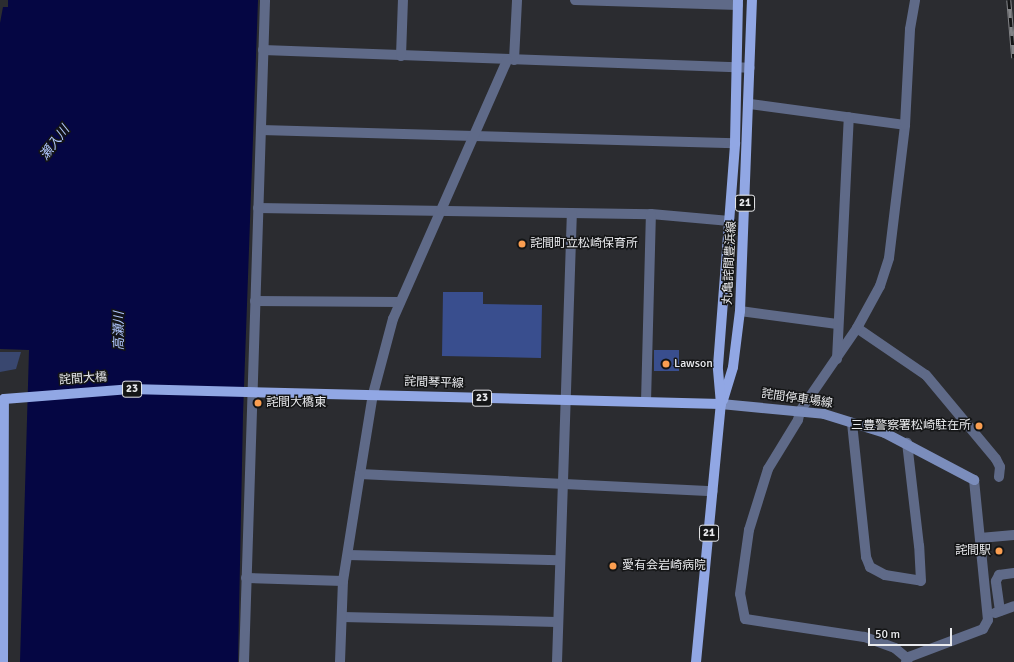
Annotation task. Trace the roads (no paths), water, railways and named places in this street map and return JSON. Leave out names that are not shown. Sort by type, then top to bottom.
[{"type":"main road","name":"丸亀詫間豊浜線","points":[[721,404],[733,367],[740,311],[750,104],[752,0]]},
{"type":"main road","name":"丸亀詫間豊浜線","points":[[696,662],[721,404],[718,366],[735,143],[738,2]]},
{"type":"main road","name":"詫間大橋","points":[[2,399],[130,389],[242,391]]},
{"type":"main road","name":"詫間琴平線","points":[[242,391],[566,401],[721,404]]},
{"type":"main road","name":"23","points":[[2,399],[3,662]]},
{"type":"main road","name":"詫間停車場線","points":[[721,404],[824,414],[907,443],[974,480]]},
{"type":"street","points":[[244,662],[265,0]]},
{"type":"street","points":[[401,56],[403,0]]},
{"type":"street","points":[[340,662],[343,581],[373,394],[393,319],[474,135],[511,60],[517,0]]},
{"type":"street","points":[[575,0],[738,2]]},
{"type":"street","points":[[915,0],[910,28],[905,125],[888,258],[880,286],[837,359],[800,411],[798,420],[768,469],[749,530],[740,594],[745,619],[864,637],[895,648],[907,661],[983,629],[987,616],[974,480]]},
{"type":"street","points":[[263,50],[750,68]]},
{"type":"street","points":[[750,104],[849,116],[905,125]]},
{"type":"street","points":[[837,359],[837,324],[849,116]]},
{"type":"street","points":[[261,130],[735,143]]},
{"type":"street","points":[[258,208],[439,213],[651,214],[730,221]]},
{"type":"street","points":[[557,662],[559,560],[572,213]]},
{"type":"street","points":[[646,402],[651,214]]},
{"type":"street","points":[[255,301],[400,302]]},
{"type":"street","points":[[740,311],[837,324]]},
{"type":"street","points":[[856,328],[926,375],[996,459],[1000,467],[999,477]]},
{"type":"street","points":[[852,423],[866,558],[870,567],[885,575],[921,581],[907,443]]},
{"type":"street","points":[[360,474],[562,482],[713,491]]},
{"type":"street","points":[[980,538],[1014,535]]},
{"type":"street","points":[[348,555],[559,560]]},
{"type":"street","points":[[1000,611],[996,581],[999,575],[1014,573]]},
{"type":"street","points":[[246,578],[343,581]]},
{"type":"street","points":[[987,616],[1014,606]]},
{"type":"street","points":[[342,617],[558,622]]},
{"type":"water","points":[[8,0],[258,0],[243,415],[238,662],[20,662],[29,350],[0,349],[0,23],[3,7],[8,7]]},
{"type":"railway","points":[[1009,0],[1014,58]]},
{"type":"place","name":"詫間町立松崎保育所","points":[[522,244]]},
{"type":"place","name":"Lawson","points":[[666,364]]},
{"type":"place","name":"詫間大橋東","points":[[258,403]]},
{"type":"place","name":"三豊警察署松崎駐在所","points":[[979,426]]},
{"type":"place","name":"詫間駅","points":[[999,551]]},
{"type":"place","name":"愛有会岩崎病院","points":[[613,566]]},
{"type":"water label","name":"瀬入川","points":[[55,143]]},
{"type":"water label","name":"高瀬川","points":[[119,331]]}]
